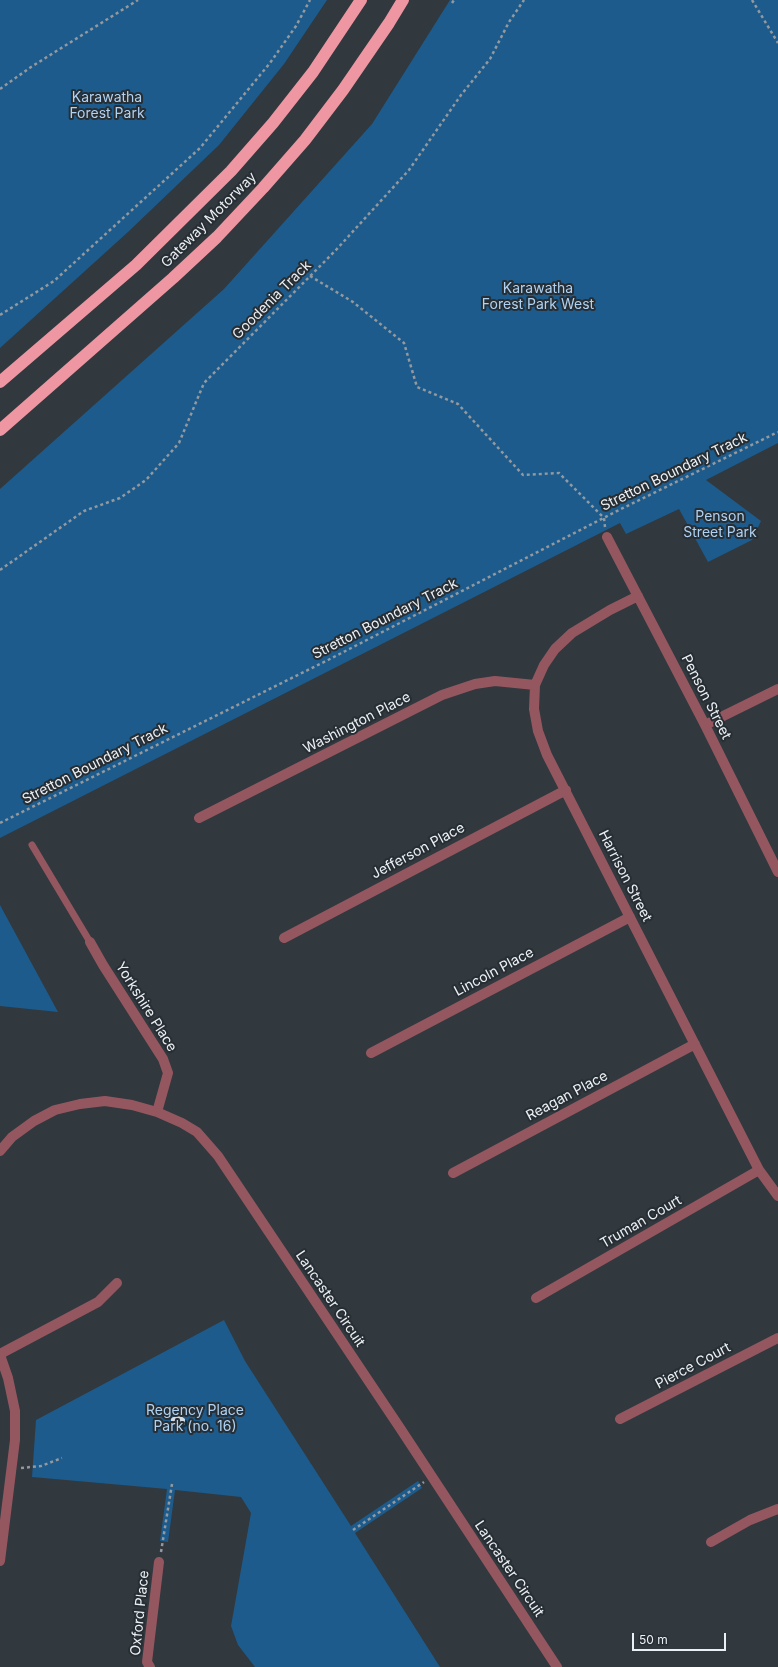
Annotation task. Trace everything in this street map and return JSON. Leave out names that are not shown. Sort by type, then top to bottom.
[{"type":"highway","name":"Gateway Motorway","points":[[0,382],[136,265],[231,171],[313,72],[361,0]]},
{"type":"highway","name":"Gateway Motorway","points":[[0,430],[173,278],[217,237],[263,188],[305,140],[343,90],[403,0]]},
{"type":"street","name":"Penson Street","points":[[607,537],[705,725],[778,872]]},
{"type":"street","name":"Harrison Street","points":[[638,596],[610,610],[572,633],[555,649],[544,665],[535,685],[534,709],[538,731],[547,756],[566,790],[759,1170],[778,1196]]},
{"type":"street","name":"Washington Place","points":[[199,818],[442,695],[475,684],[495,681],[535,685]]},
{"type":"street","points":[[705,725],[778,689]]},
{"type":"street","name":"Jefferson Place","points":[[284,938],[566,790]]},
{"type":"street","name":"Lincoln Place","points":[[371,1053],[630,916]]},
{"type":"street","name":"Yorkshire Place","points":[[90,942],[103,965],[163,1058],[168,1073],[157,1112]]},
{"type":"street","name":"Reagan Place","points":[[452,1173],[695,1044]]},
{"type":"street","name":"Lancaster Circuit","points":[[0,1152],[12,1137],[34,1121],[55,1110],[80,1104],[105,1101],[132,1105],[157,1112],[182,1123],[197,1132],[218,1156],[557,1667]]},
{"type":"street","name":"Truman Court","points":[[536,1298],[759,1170]]},
{"type":"street","points":[[0,1561],[16,1440],[15,1411],[8,1378],[0,1355],[98,1302],[117,1283]]},
{"type":"street","name":"Pierce Court","points":[[620,1419],[778,1338]]},
{"type":"street","points":[[711,1542],[750,1520],[778,1509]]},
{"type":"street","name":"Oxford Place","points":[[150,1667],[148,1662],[159,1562]]},
{"type":"lane","points":[[32,845],[90,942]]},
{"type":"path","points":[[0,89],[31,67],[138,0]]},
{"type":"path","points":[[0,315],[54,281],[200,148],[270,63],[296,26],[310,0]]},
{"type":"path","name":"Goodenia Track","points":[[0,570],[84,511],[120,498],[146,480],[179,443],[204,383],[310,276],[409,170],[457,101],[490,59],[509,22],[524,0]]},
{"type":"path","points":[[752,0],[778,43]]},
{"type":"path","points":[[310,276],[353,302],[404,343],[417,387],[458,404],[524,475],[559,473],[604,518]]},
{"type":"path","name":"Stretton Boundary Track","points":[[0,823],[335,656],[604,518],[778,432]]},
{"type":"path","points":[[13,1469],[40,1466],[62,1458]]},
{"type":"path","points":[[353,1530],[431,1477]]},
{"type":"path","points":[[159,1562],[172,1484]]},
{"type":"green space","name":"Karawatha Forest Park","points":[[0,0],[327,0],[284,64],[219,145],[128,232],[0,348]]},
{"type":"green space","name":"Karawatha Forest Park West","points":[[450,0],[778,0],[778,443],[706,480],[761,521],[752,540],[708,562],[679,509],[626,534],[620,523],[0,838],[0,489],[224,289],[372,124]]},
{"type":"green space","points":[[0,905],[58,1012],[0,1006]]},
{"type":"green space","name":"Regency Place Park (no. 16)","points":[[224,1320],[245,1361],[351,1526],[418,1481],[422,1488],[355,1533],[440,1667],[255,1667],[238,1645],[231,1626],[251,1513],[241,1497],[175,1490],[168,1542],[160,1541],[167,1489],[32,1477],[36,1420]]},
{"type":"building","points":[[181,1416],[185,1419],[185,1424],[180,1427],[171,1423],[171,1418]]},
{"type":"park label","name":"Penson Street Park","points":[[720,526]]}]
